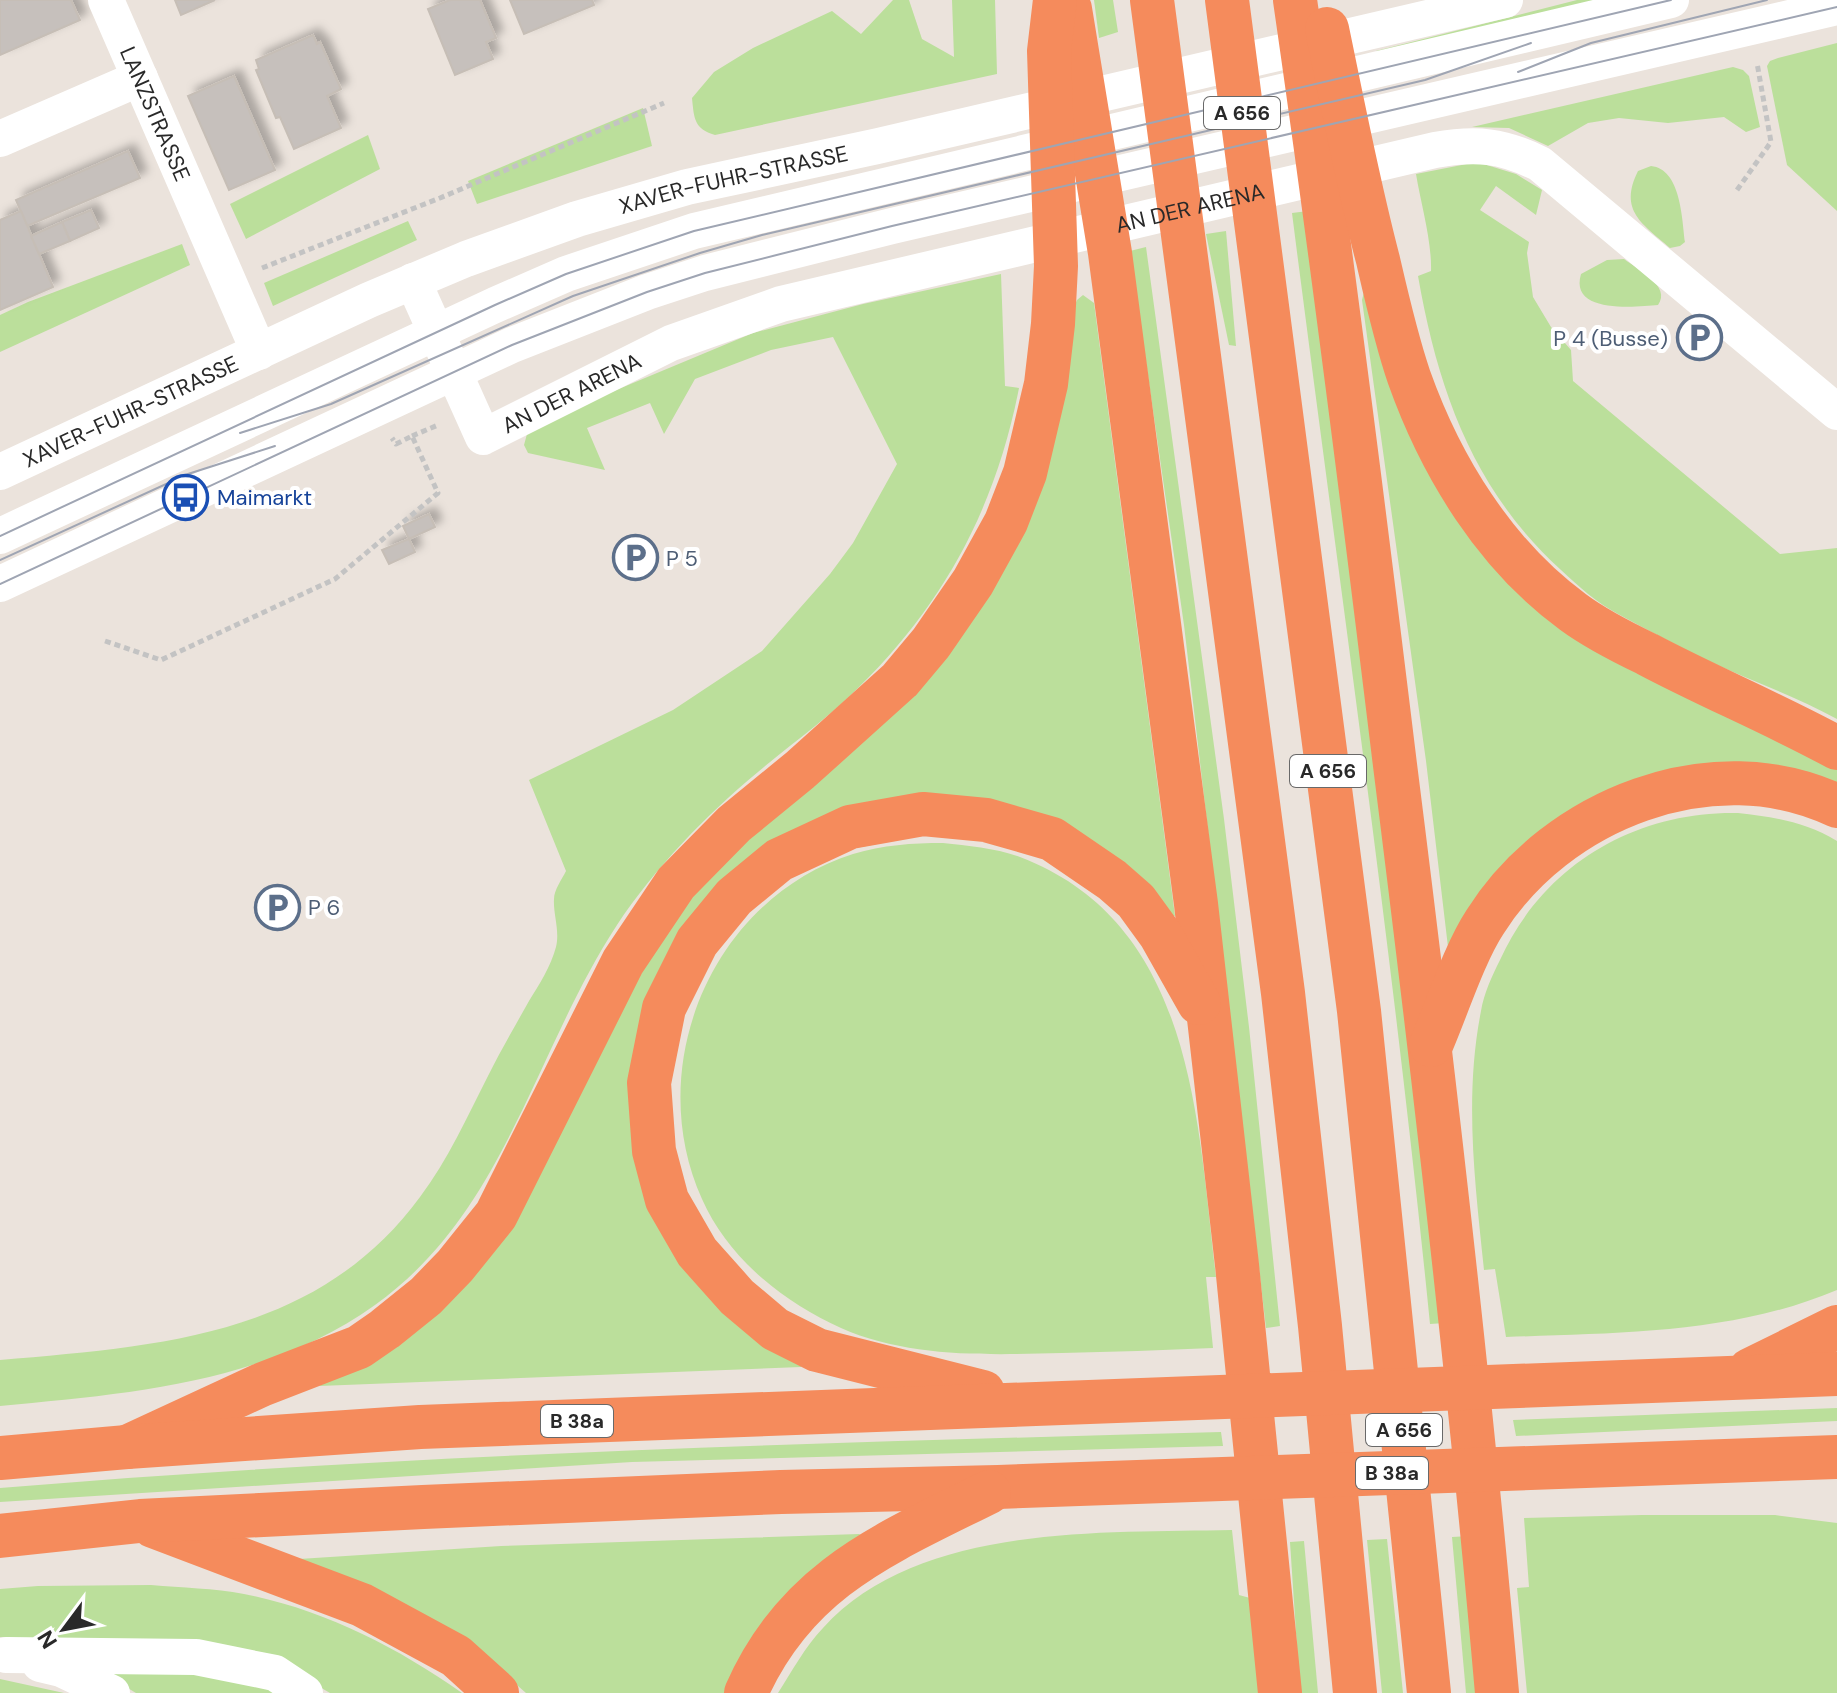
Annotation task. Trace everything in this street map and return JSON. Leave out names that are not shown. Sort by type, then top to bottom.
[{"type":"highway","points":[[1055,0],[1110,253],[1196,904],[1280,1693]]},
{"type":"highway","points":[[127,1447],[261,1385],[359,1347],[426,1296],[496,1215],[623,962],[676,883],[734,824],[800,770],[900,680],[931,643],[973,582],[1006,522],[1025,473],[1046,384],[1053,324],[1063,48],[1068,0]]},
{"type":"highway","points":[[1295,0],[1343,199],[1432,437],[1480,515],[1529,576],[1574,613],[1621,641],[1837,748]]},
{"type":"highway","points":[[1321,0],[1483,1535],[1497,1693]]},
{"type":"highway","name":"A 656","points":[[1227,4],[1359,1011],[1429,1693]]},
{"type":"highway","name":"A 656","points":[[1154,13],[1282,977],[1320,1326],[1355,1693]]},
{"type":"highway","points":[[1430,1047],[1483,924],[1511,885],[1540,856],[1579,827],[1622,807],[1666,792],[1707,785],[1752,784],[1787,789],[1837,806]]},
{"type":"highway","points":[[1027,1403],[817,1350],[775,1329],[737,1297],[697,1252],[667,1200],[654,1151],[649,1083],[664,1008],[697,942],[734,897],[779,860],[850,827],[923,814],[986,820],[1052,839],[1112,880],[1136,901],[1160,934],[1209,1023]]},
{"type":"highway","points":[[1733,1378],[1837,1327]]},
{"type":"highway","name":"B 38a","points":[[0,1458],[420,1427],[1837,1374]]},
{"type":"highway","name":"B 38a","points":[[0,1536],[140,1521],[735,1494],[1837,1457]]},
{"type":"highway","points":[[1787,1460],[1837,1482]]},
{"type":"highway","points":[[746,1693],[757,1668],[790,1620],[823,1586],[882,1546],[998,1487]]},
{"type":"highway","points":[[140,1521],[362,1605],[456,1656],[497,1693]]},
{"type":"street","name":"LANZSTRASSE","points":[[106,0],[259,352]]},
{"type":"street","name":"XAVER-FUHR-STRASSE","points":[[0,472],[413,281],[577,219],[687,187],[909,139],[1505,0]]},
{"type":"street","points":[[0,536],[436,331],[566,274],[694,231],[1671,0]]},
{"type":"street","points":[[0,584],[453,372],[581,316],[705,273],[906,223],[1837,7]]},
{"type":"street","points":[[0,139],[140,78]]},
{"type":"street","name":"AN DER ARENA","points":[[453,372],[483,437],[671,343],[781,304],[1467,144],[1515,151],[1540,164],[1837,412]]},
{"type":"street","points":[[413,281],[453,372]]},
{"type":"street","points":[[3,1655],[61,1669],[112,1693]]},
{"type":"street","points":[[3,1655],[196,1657],[275,1673],[305,1693]]},
{"type":"path","points":[[1737,190],[1771,142],[1755,54]]},
{"type":"path","points":[[228,281],[440,198],[664,103]]},
{"type":"path","points":[[105,641],[161,660],[286,603]]},
{"type":"green space","points":[[893,0],[909,0],[922,39],[954,57],[952,0],[995,0],[997,74],[715,135],[699,126],[692,98],[714,72],[753,48],[832,11],[861,34]]},
{"type":"green space","points":[[1094,0],[1113,0],[1118,32],[1099,38]]},
{"type":"green space","points":[[1577,0],[1621,0],[1379,62],[1376,51]]},
{"type":"green space","points":[[1837,43],[1837,211],[1787,165],[1767,66],[1778,58]]},
{"type":"green space","points":[[1733,67],[1749,76],[1760,127],[1746,132],[1724,117],[1668,123],[1619,118],[1588,123],[1548,146],[1509,128],[1472,127]]},
{"type":"green space","points":[[643,108],[652,146],[477,204],[468,181]]},
{"type":"green space","points":[[368,135],[380,169],[246,239],[230,204]]},
{"type":"green space","points":[[1477,162],[1516,174],[1542,190],[1536,215],[1496,186],[1480,210],[1529,242],[1527,253],[1533,297],[1551,327],[1571,350],[1573,381],[1780,554],[1837,548],[1837,719],[1704,659],[1610,610],[1588,594],[1530,539],[1482,472],[1449,398],[1426,318],[1418,276],[1431,271],[1431,260],[1416,174]]},
{"type":"green space","points":[[1651,166],[1669,176],[1678,196],[1685,242],[1680,246],[1670,248],[1643,224],[1632,207],[1633,185],[1638,171]]},
{"type":"green space","points":[[1308,211],[1445,1323],[1430,1324],[1382,907],[1292,213]]},
{"type":"green space","points":[[408,221],[417,240],[273,306],[264,283]]},
{"type":"green space","points":[[1226,231],[1236,346],[1229,345],[1206,234]]},
{"type":"green space","points":[[182,244],[190,265],[0,352],[0,315]]},
{"type":"green space","points":[[1146,247],[1224,819],[1249,1027],[1280,1326],[1266,1328],[1184,625],[1130,251]]},
{"type":"green space","points":[[1624,259],[1657,285],[1661,298],[1658,305],[1620,307],[1594,302],[1585,296],[1580,287],[1581,274],[1607,260]]},
{"type":"green space","points":[[1001,274],[1005,386],[1019,388],[1009,431],[981,512],[941,587],[917,622],[858,688],[719,806],[664,863],[632,904],[588,974],[487,1177],[456,1224],[419,1267],[375,1305],[333,1331],[289,1352],[242,1368],[147,1389],[0,1406],[0,1360],[118,1348],[231,1326],[284,1306],[333,1280],[379,1244],[420,1197],[439,1168],[554,954],[557,935],[554,896],[566,871],[529,780],[673,710],[762,651],[853,543],[897,464],[833,337],[771,350],[695,379],[664,434],[650,403],[587,428],[605,470],[528,453],[524,445],[527,434],[609,393],[753,333],[863,304]]},
{"type":"green space","points":[[1364,292],[1458,513],[1837,768],[1837,790],[1699,769],[1448,947],[1426,761],[1362,300]]},
{"type":"green space","points":[[1083,295],[1094,303],[1175,916],[1028,815],[731,872],[639,1154],[803,1363],[801,1367],[319,1386],[398,1341],[626,988],[694,890],[924,678],[1077,300]]},
{"type":"green space","points":[[1738,813],[1789,821],[1837,841],[1837,1290],[1757,1315],[1716,1323],[1632,1332],[1506,1337],[1495,1269],[1484,1270],[1473,1140],[1476,1044],[1482,1004],[1491,978],[1518,926],[1541,897],[1567,871],[1596,850],[1663,822],[1700,815]]},
{"type":"green space","points":[[943,843],[1020,857],[1078,888],[1122,929],[1154,978],[1176,1033],[1192,1093],[1202,1155],[1216,1277],[1206,1277],[1213,1348],[978,1354],[894,1345],[841,1328],[798,1305],[742,1259],[713,1220],[702,1199],[685,1148],[680,1095],[686,1043],[702,994],[727,948],[761,908],[804,876],[864,851],[898,845]]},
{"type":"green space","points":[[1837,1408],[1837,1421],[1516,1436],[1513,1420]]},
{"type":"green space","points":[[1221,1432],[1223,1446],[632,1462],[0,1502],[0,1488],[305,1466],[763,1446]]},
{"type":"green space","points":[[1775,1515],[1837,1523],[1837,1693],[1527,1693],[1517,1588],[1529,1587],[1524,1518]]},
{"type":"green space","points":[[1232,1530],[1239,1595],[1250,1598],[1259,1693],[778,1693],[823,1628],[863,1594],[909,1569],[960,1552],[1015,1541],[1127,1532]]},
{"type":"green space","points":[[863,1536],[728,1693],[526,1693],[503,1673],[299,1559],[501,1546]]},
{"type":"green space","points":[[1470,1536],[1485,1693],[1466,1693],[1452,1537]]},
{"type":"green space","points":[[1387,1539],[1403,1693],[1382,1693],[1367,1540]]},
{"type":"green space","points":[[1304,1541],[1318,1693],[1300,1693],[1290,1542]]},
{"type":"green space","points":[[151,1585],[233,1592],[302,1610],[385,1645],[462,1693],[330,1693],[282,1665],[82,1642],[0,1637],[0,1589]]},
{"type":"green space","points":[[172,1665],[288,1693],[136,1693],[101,1672]]},
{"type":"green space","points":[[0,1679],[64,1693],[0,1693]]},
{"type":"building","points":[[0,0],[71,0],[80,20],[0,55]]},
{"type":"building","points":[[175,0],[215,0],[181,15]]},
{"type":"building","points":[[450,0],[480,0],[496,38],[486,42],[493,59],[455,75],[428,9]]},
{"type":"building","points":[[510,0],[592,0],[594,5],[524,34]]},
{"type":"building","points":[[313,35],[317,44],[320,42],[341,89],[327,96],[341,128],[294,149],[280,117],[276,118],[256,70],[259,69],[256,60]]},
{"type":"building","points":[[234,76],[275,170],[229,190],[188,96]]},
{"type":"building","points":[[128,151],[140,178],[27,226],[16,200]]},
{"type":"building","points":[[91,210],[99,228],[70,241],[62,222]]},
{"type":"building","points":[[21,211],[53,287],[0,310],[0,220]]},
{"type":"building","points":[[62,222],[70,241],[39,254],[31,236]]},
{"type":"building","points":[[429,514],[435,527],[409,539],[403,526]]},
{"type":"building","points":[[409,539],[415,552],[389,564],[382,550]]},
{"type":"tram line","points":[[0,536],[495,305],[566,274],[694,231],[1671,0]]},
{"type":"tram line","points":[[1518,72],[1591,43],[1767,0]]},
{"type":"tram line","points":[[0,584],[512,345],[647,292],[705,273],[892,226],[1837,7]]},
{"type":"tram line","points":[[240,433],[331,404],[573,296],[700,253],[762,235],[1425,80],[1531,43]]},
{"type":"tram line","points":[[0,560],[188,474],[275,446]]},
{"type":"place","name":"P 4 (Busse)","points":[[1699,338]]},
{"type":"place","name":"Maimarkt","points":[[186,497]]},
{"type":"place","name":"P 5","points":[[635,558]]},
{"type":"place","name":"P 6","points":[[277,907]]}]
